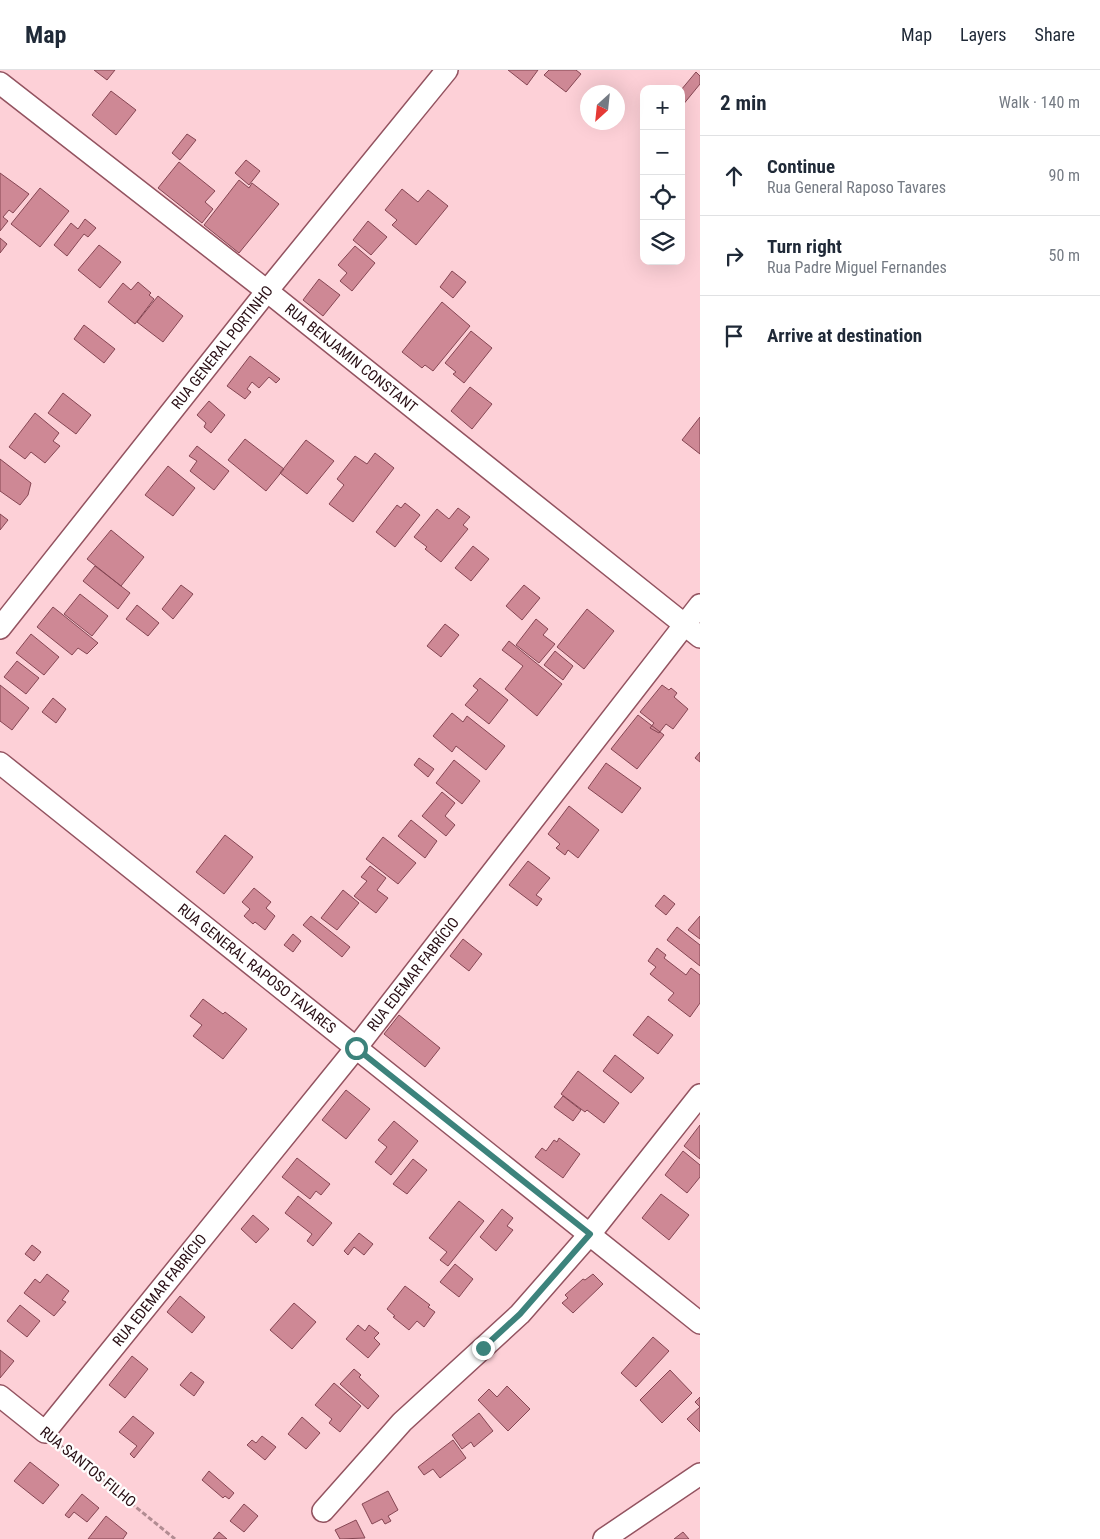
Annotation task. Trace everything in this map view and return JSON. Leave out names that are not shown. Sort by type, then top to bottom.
[{"type":"street","name":"RUA GENERAL PORTINHO","points":[[0,628],[268,291],[447,70]]},
{"type":"street","name":"RUA BENJAMIN CONSTANT","points":[[0,83],[268,291],[692,630]]},
{"type":"street","name":"RUA EDEMAR FABRÍCIO","points":[[45,1432],[692,630],[700,605]]},
{"type":"street","name":"RUA GENERAL RAPOSO TAVARES","points":[[0,763],[700,1323]]},
{"type":"street","points":[[323,1511],[402,1422],[520,1314],[590,1234],[700,1095]]},
{"type":"street","name":"RUA SANTOS FILHO","points":[[0,1396],[45,1432]]},
{"type":"street","points":[[604,1539],[700,1474]]},
{"type":"path","name":"RUA SANTOS FILHO","points":[[45,1432],[175,1539]]},
{"type":"building","points":[[94,70],[115,70],[107,80]]},
{"type":"building","points":[[508,70],[538,70],[527,85]]},
{"type":"building","points":[[549,70],[576,70],[581,74],[566,92],[544,75]]},
{"type":"building","points":[[696,72],[700,76],[700,84],[685,102],[685,85]]},
{"type":"building","points":[[111,91],[136,110],[116,135],[92,115]]},
{"type":"building","points":[[187,134],[196,140],[180,160],[172,153]]},
{"type":"building","points":[[246,160],[260,171],[249,185],[235,173]]},
{"type":"building","points":[[179,162],[215,191],[205,202],[213,209],[202,223],[158,188]]},
{"type":"building","points":[[0,173],[29,194],[13,213],[9,210],[3,217],[8,221],[0,231]]},
{"type":"building","points":[[239,180],[249,188],[252,183],[279,204],[239,253],[204,225]]},
{"type":"building","points":[[40,188],[69,211],[40,247],[11,224]]},
{"type":"building","points":[[402,189],[418,202],[428,190],[448,206],[416,245],[392,225],[397,220],[385,210]]},
{"type":"building","points":[[85,219],[96,228],[88,237],[84,234],[67,256],[54,245],[71,223],[78,229]]},
{"type":"building","points":[[368,221],[387,237],[371,255],[353,240]]},
{"type":"building","points":[[0,238],[7,244],[0,253]]},
{"type":"building","points":[[99,245],[121,262],[100,288],[78,270]]},
{"type":"building","points":[[355,246],[375,263],[352,291],[340,281],[347,273],[338,265]]},
{"type":"building","points":[[452,271],[466,282],[453,298],[440,287]]},
{"type":"building","points":[[319,279],[340,295],[323,316],[303,300]]},
{"type":"building","points":[[138,282],[151,293],[149,295],[154,299],[135,324],[108,302],[123,283],[131,290]]},
{"type":"building","points":[[158,296],[183,316],[163,342],[137,322]]},
{"type":"building","points":[[442,302],[470,326],[433,371],[425,365],[422,368],[402,352]]},
{"type":"building","points":[[84,325],[115,349],[104,363],[74,339]]},
{"type":"building","points":[[471,331],[492,348],[464,383],[453,374],[456,372],[445,363]]},
{"type":"building","points":[[250,356],[280,379],[276,383],[269,377],[259,388],[252,382],[247,389],[251,392],[245,399],[227,386]]},
{"type":"building","points":[[470,387],[492,404],[472,429],[451,411]]},
{"type":"building","points":[[63,393],[91,415],[76,434],[48,413]]},
{"type":"building","points":[[209,401],[225,415],[211,433],[204,427],[206,423],[197,415]]},
{"type":"building","points":[[35,413],[59,433],[53,441],[60,446],[45,463],[31,452],[25,459],[9,447]]},
{"type":"building","points":[[700,417],[700,454],[682,440]]},
{"type":"building","points":[[245,439],[284,469],[266,491],[228,460]]},
{"type":"building","points":[[306,440],[334,461],[307,494],[280,473]]},
{"type":"building","points":[[197,446],[229,471],[214,490],[190,471],[197,461],[189,456]]},
{"type":"building","points":[[375,453],[394,468],[353,522],[329,504],[344,485],[337,479],[355,456],[367,464]]},
{"type":"building","points":[[0,459],[31,483],[28,495],[20,505],[0,491]]},
{"type":"building","points":[[168,466],[195,488],[173,516],[145,495]]},
{"type":"building","points":[[405,503],[420,515],[395,547],[376,532],[397,505],[401,508]]},
{"type":"building","points":[[458,508],[470,517],[463,525],[468,529],[441,562],[414,537],[437,509],[449,519]]},
{"type":"building","points":[[0,514],[8,520],[0,530]]},
{"type":"building","points":[[111,530],[144,557],[121,586],[87,559]]},
{"type":"building","points":[[473,546],[489,559],[471,581],[455,568]]},
{"type":"building","points":[[95,566],[130,593],[118,609],[83,581]]},
{"type":"building","points":[[181,585],[193,594],[173,619],[162,609]]},
{"type":"building","points":[[524,585],[540,598],[522,620],[506,606]]},
{"type":"building","points":[[80,594],[108,616],[92,636],[64,614]]},
{"type":"building","points":[[137,605],[159,623],[148,636],[126,619]]},
{"type":"building","points":[[53,607],[98,643],[87,654],[78,648],[72,655],[37,627]]},
{"type":"building","points":[[587,609],[614,631],[584,669],[557,647]]},
{"type":"building","points":[[536,619],[548,629],[543,635],[555,644],[539,663],[516,645]]},
{"type":"building","points":[[445,624],[459,635],[441,657],[427,646]]},
{"type":"building","points":[[31,634],[59,657],[44,675],[16,653]]},
{"type":"building","points":[[509,641],[562,684],[537,716],[505,689],[523,666],[502,650]]},
{"type":"building","points":[[555,651],[573,666],[563,680],[544,665]]},
{"type":"building","points":[[17,661],[39,678],[26,694],[4,677]]},
{"type":"building","points":[[480,678],[508,700],[489,724],[465,705],[478,690],[473,686]]},
{"type":"building","points":[[0,685],[29,708],[12,730],[0,721]]},
{"type":"building","points":[[662,685],[669,690],[671,688],[677,693],[674,697],[688,709],[673,729],[666,724],[659,733],[650,728],[654,723],[640,712]]},
{"type":"building","points":[[53,698],[66,709],[56,723],[42,712]]},
{"type":"building","points":[[452,713],[463,722],[467,716],[505,746],[486,770],[456,746],[452,752],[433,736]]},
{"type":"building","points":[[638,715],[664,735],[637,769],[611,749]]},
{"type":"building","points":[[700,752],[700,762],[695,758]]},
{"type":"building","points":[[419,758],[434,769],[428,777],[414,765]]},
{"type":"building","points":[[454,760],[480,781],[462,804],[436,783]]},
{"type":"building","points":[[606,763],[641,788],[622,813],[588,788]]},
{"type":"building","points":[[442,792],[455,803],[445,816],[455,825],[446,836],[422,816]]},
{"type":"building","points":[[569,806],[599,830],[578,858],[568,850],[565,855],[556,848],[560,844],[548,834]]},
{"type":"building","points":[[411,820],[437,841],[425,858],[398,836]]},
{"type":"building","points":[[225,835],[253,857],[224,894],[196,872]]},
{"type":"building","points":[[383,837],[416,863],[398,884],[366,859]]},
{"type":"building","points":[[528,861],[550,878],[536,895],[542,899],[537,906],[509,885]]},
{"type":"building","points":[[370,866],[386,878],[377,890],[388,898],[376,913],[354,896],[367,881],[361,877]]},
{"type":"building","points":[[254,888],[271,902],[266,908],[275,916],[265,930],[255,922],[253,924],[244,916],[250,909],[242,902]]},
{"type":"building","points":[[343,890],[359,903],[337,930],[321,918]]},
{"type":"building","points":[[664,895],[675,904],[666,915],[655,906]]},
{"type":"building","points":[[311,916],[350,947],[342,957],[303,925]]},
{"type":"building","points":[[700,916],[700,939],[688,930]]},
{"type":"building","points":[[677,927],[700,945],[700,966],[667,940]]},
{"type":"building","points":[[293,934],[301,941],[293,952],[284,945]]},
{"type":"building","points":[[463,939],[482,954],[469,971],[450,956]]},
{"type":"building","points":[[657,948],[666,955],[664,958],[686,975],[691,968],[700,975],[700,1003],[690,1017],[668,1000],[674,993],[650,974],[656,967],[648,961]]},
{"type":"building","points":[[203,999],[223,1014],[225,1012],[247,1029],[223,1059],[193,1036],[202,1025],[190,1016]]},
{"type":"building","points":[[399,1015],[440,1048],[425,1067],[384,1034]]},
{"type":"building","points":[[648,1016],[673,1035],[658,1054],[633,1035]]},
{"type":"building","points":[[615,1055],[644,1078],[631,1093],[603,1071]]},
{"type":"building","points":[[578,1071],[619,1103],[604,1123],[587,1110],[585,1112],[561,1094]]},
{"type":"building","points":[[346,1090],[370,1109],[346,1139],[322,1120]]},
{"type":"building","points":[[563,1096],[581,1110],[573,1121],[554,1107]]},
{"type":"building","points":[[394,1121],[418,1141],[391,1175],[375,1162],[387,1147],[378,1140]]},
{"type":"building","points":[[700,1125],[700,1159],[684,1146]]},
{"type":"building","points":[[559,1138],[580,1154],[563,1178],[535,1157],[542,1148],[546,1151],[554,1140],[557,1142]]},
{"type":"building","points":[[683,1151],[700,1165],[700,1177],[687,1193],[665,1175]]},
{"type":"building","points":[[297,1158],[330,1184],[321,1195],[316,1191],[310,1199],[282,1177]]},
{"type":"building","points":[[413,1159],[427,1170],[407,1194],[393,1184]]},
{"type":"building","points":[[661,1194],[689,1215],[669,1240],[642,1218]]},
{"type":"building","points":[[298,1196],[332,1223],[313,1246],[307,1241],[312,1234],[285,1213]]},
{"type":"building","points":[[459,1201],[484,1221],[448,1266],[440,1260],[447,1252],[429,1238]]},
{"type":"building","points":[[502,1209],[513,1218],[507,1226],[513,1230],[496,1251],[480,1237]]},
{"type":"building","points":[[253,1215],[269,1229],[256,1243],[241,1229]]},
{"type":"building","points":[[359,1233],[373,1244],[364,1255],[354,1247],[348,1255],[344,1251]]},
{"type":"building","points":[[32,1245],[41,1252],[34,1261],[25,1254]]},
{"type":"building","points":[[455,1264],[473,1279],[459,1297],[440,1282]]},
{"type":"building","points":[[47,1274],[69,1291],[62,1300],[66,1302],[54,1316],[24,1293],[35,1279],[40,1283]]},
{"type":"building","points":[[593,1274],[603,1284],[573,1313],[562,1303],[568,1298],[565,1295],[583,1279],[585,1280]]},
{"type":"building","points":[[405,1286],[430,1305],[428,1307],[435,1312],[424,1327],[417,1321],[409,1330],[393,1317],[395,1316],[387,1309]]},
{"type":"building","points":[[180,1296],[205,1317],[192,1333],[167,1312]]},
{"type":"building","points":[[294,1303],[316,1322],[292,1349],[270,1330]]},
{"type":"building","points":[[20,1305],[40,1321],[27,1337],[7,1321]]},
{"type":"building","points":[[358,1325],[365,1331],[369,1325],[379,1333],[374,1338],[380,1344],[368,1358],[346,1339]]},
{"type":"building","points":[[653,1337],[669,1351],[636,1387],[621,1373]]},
{"type":"building","points":[[0,1350],[14,1361],[0,1378]]},
{"type":"building","points":[[132,1356],[148,1369],[125,1398],[109,1385]]},
{"type":"building","points":[[354,1369],[361,1375],[359,1377],[379,1396],[368,1409],[340,1384]]},
{"type":"building","points":[[670,1370],[692,1393],[662,1423],[640,1400]]},
{"type":"building","points":[[191,1372],[204,1382],[194,1396],[180,1385]]},
{"type":"building","points":[[334,1383],[361,1406],[340,1432],[329,1423],[332,1419],[315,1405]]},
{"type":"building","points":[[507,1386],[530,1409],[508,1431],[478,1400],[489,1389],[497,1397]]},
{"type":"building","points":[[700,1397],[700,1407],[695,1402]]},
{"type":"building","points":[[700,1407],[700,1432],[687,1419]]},
{"type":"building","points":[[479,1413],[493,1431],[474,1447],[471,1442],[462,1449],[452,1435]]},
{"type":"building","points":[[133,1416],[154,1433],[134,1458],[130,1454],[137,1446],[119,1432]]},
{"type":"building","points":[[302,1417],[320,1433],[306,1449],[288,1434]]},
{"type":"building","points":[[262,1436],[276,1447],[265,1460],[247,1445],[252,1440],[256,1443]]},
{"type":"building","points":[[453,1440],[466,1458],[440,1478],[433,1469],[424,1475],[418,1467]]},
{"type":"building","points":[[30,1462],[59,1485],[43,1504],[14,1481]]},
{"type":"building","points":[[209,1471],[234,1493],[229,1499],[225,1496],[223,1498],[202,1480]]},
{"type":"building","points":[[388,1491],[398,1510],[388,1516],[391,1521],[385,1524],[382,1519],[372,1524],[362,1504]]},
{"type":"building","points":[[82,1494],[99,1508],[87,1522],[74,1512],[69,1518],[65,1515]]},
{"type":"building","points":[[244,1504],[258,1516],[244,1532],[230,1521]]},
{"type":"building","points":[[106,1516],[127,1533],[123,1539],[88,1539]]},
{"type":"building","points":[[356,1520],[365,1538],[340,1539],[335,1530]]},
{"type":"building","points":[[219,1532],[227,1539],[213,1539]]},
{"type":"building","points":[[683,1532],[689,1539],[674,1539]]},
{"type":"route","points":[[356,1048],[590,1234],[520,1314],[483,1348]]}]
